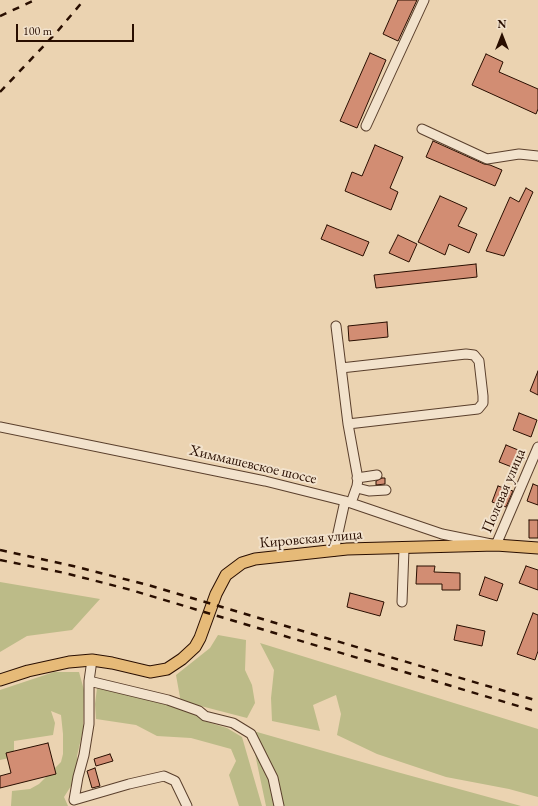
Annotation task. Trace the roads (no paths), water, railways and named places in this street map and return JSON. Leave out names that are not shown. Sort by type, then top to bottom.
[{"type":"main road","name":"Кировская улица","points":[[0,680],[28,670],[69,662],[92,660],[112,662],[150,672],[167,669],[182,660],[195,647],[200,638],[220,584],[231,570],[242,563],[255,559],[347,549],[404,549],[450,546],[538,548]]},
{"type":"street","points":[[366,126],[424,0]]},
{"type":"street","points":[[422,129],[487,159],[519,154],[538,156]]},
{"type":"street","points":[[334,551],[348,502],[357,488],[357,478],[348,424],[336,326]]},
{"type":"street","points":[[341,368],[466,354],[474,355],[479,361],[483,403],[478,409],[348,424]]},
{"type":"street","name":"Химмашевское шоссе","points":[[0,427],[204,467],[348,502],[442,534],[496,546]]},
{"type":"street","name":"Полевая улица","points":[[496,546],[538,447]]},
{"type":"street","points":[[357,478],[377,475]]},
{"type":"street","points":[[357,488],[369,491],[386,490]]},
{"type":"street","points":[[402,602],[404,549]]},
{"type":"street","points":[[92,660],[89,681],[89,724],[74,800],[129,784],[164,776],[175,781],[186,806]]},
{"type":"street","points":[[89,681],[168,700],[199,711],[205,716],[234,723],[251,734],[273,778],[279,806]]},
{"type":"railway","points":[[0,16],[35,0]]},
{"type":"railway","points":[[0,92],[56,33],[84,0]]},
{"type":"railway","points":[[0,550],[73,566],[148,585],[538,701]]},
{"type":"railway","points":[[0,560],[65,573],[131,590],[538,712]]}]
